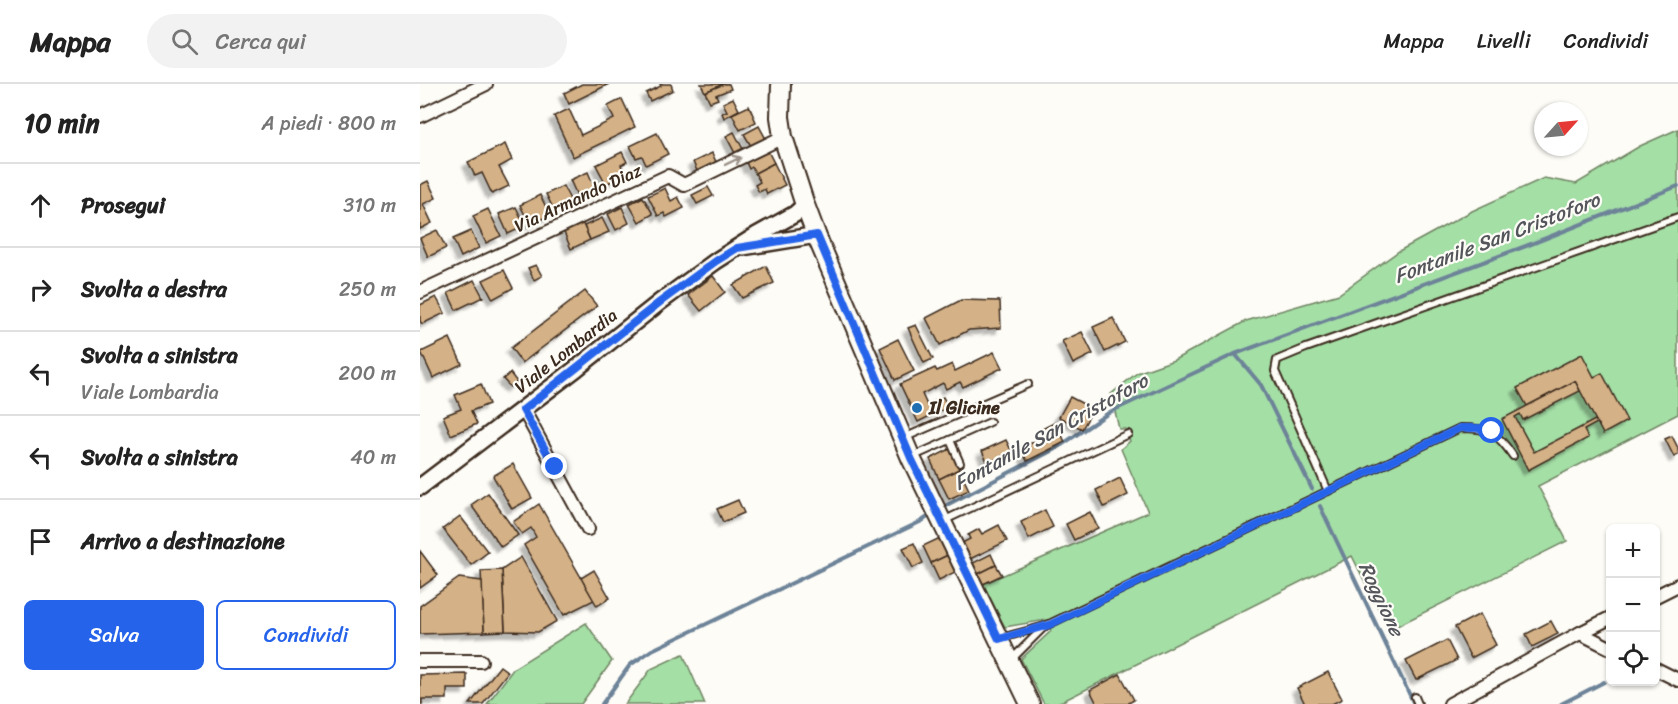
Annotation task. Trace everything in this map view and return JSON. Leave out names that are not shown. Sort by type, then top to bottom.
[{"type":"main road","points":[[781,84],[780,117],[783,137],[817,235],[911,458],[1030,704]]},
{"type":"street","points":[[420,116],[486,84]]},
{"type":"street","name":"Via Armando Diaz","points":[[420,292],[668,176],[684,185],[783,137]]},
{"type":"street","name":"Viale Lombardia","points":[[420,488],[660,302],[716,261],[795,214],[805,205]]},
{"type":"street","name":"Viale Lombardia","points":[[737,248],[817,235]]},
{"type":"street","points":[[523,410],[588,529]]},
{"type":"street","points":[[1660,594],[1678,585]]},
{"type":"street","points":[[1450,704],[1606,620]]},
{"type":"street","points":[[1580,633],[1606,646]]},
{"type":"street","points":[[420,661],[481,661]]},
{"type":"street","points":[[1660,671],[1678,680]]},
{"type":"lane","points":[[1328,491],[1275,371],[1277,360],[1678,217]]},
{"type":"lane","points":[[902,438],[1028,384]]},
{"type":"lane","points":[[911,458],[990,422]]},
{"type":"lane","points":[[999,639],[1045,626],[1460,428],[1492,431],[1513,456]]},
{"type":"lane","points":[[938,514],[1128,434]]},
{"type":"lane","points":[[950,440],[960,463]]},
{"type":"lane","points":[[1010,661],[1045,626]]},
{"type":"lane","points":[[1415,697],[1418,704]]},
{"type":"green space","points":[[1678,129],[1678,414],[1538,486],[1567,541],[1389,630],[1352,556],[1057,704],[1044,704],[1021,659],[1051,631],[1046,620],[1005,627],[983,584],[1148,512],[1121,449],[1130,441],[1125,429],[1119,429],[1111,394],[1137,373],[1174,360],[1246,321],[1339,294],[1399,251],[1472,211],[1544,178],[1576,184],[1640,146]]},
{"type":"green space","points":[[586,623],[612,661],[581,704],[487,704],[514,668]]},
{"type":"green space","points":[[683,654],[705,704],[625,704],[651,669]]},
{"type":"building","points":[[582,84],[609,84],[569,104],[564,93]]},
{"type":"building","points":[[660,84],[671,84],[673,90],[650,101],[646,93],[661,86]]},
{"type":"building","points":[[701,84],[724,84],[705,92]]},
{"type":"building","points":[[729,84],[731,89],[716,95],[718,99],[710,102],[705,92]]},
{"type":"building","points":[[733,98],[739,110],[724,118],[722,113],[727,111],[723,103]]},
{"type":"building","points":[[622,99],[635,127],[573,157],[554,116],[569,109],[581,135],[614,119],[608,106]]},
{"type":"building","points":[[749,106],[756,122],[740,130],[732,114]]},
{"type":"building","points":[[759,126],[766,139],[751,146],[744,134]]},
{"type":"building","points":[[734,132],[744,151],[736,155],[726,136]]},
{"type":"building","points":[[657,133],[668,154],[646,165],[642,156],[636,158],[630,146]]},
{"type":"building","points":[[505,144],[512,160],[499,167],[509,186],[492,194],[482,173],[475,176],[468,162]]},
{"type":"building","points":[[767,149],[774,163],[755,173],[752,167],[749,169],[745,160]]},
{"type":"building","points":[[622,152],[627,162],[621,165],[626,174],[606,184],[596,165]]},
{"type":"building","points":[[712,153],[717,164],[698,173],[693,162]]},
{"type":"building","points":[[774,163],[785,185],[767,194],[765,189],[759,192],[755,185],[760,182],[755,173]]},
{"type":"building","points":[[588,172],[597,193],[579,200],[570,180]]},
{"type":"building","points":[[428,181],[436,198],[423,204],[432,223],[420,229],[420,185]]},
{"type":"building","points":[[563,186],[572,203],[555,212],[546,194]]},
{"type":"building","points":[[708,187],[713,196],[697,204],[692,195]]},
{"type":"building","points":[[665,188],[671,201],[678,197],[684,208],[666,217],[664,213],[658,216],[648,196]]},
{"type":"building","points":[[540,195],[550,215],[530,225],[520,205]]},
{"type":"building","points":[[643,197],[653,214],[639,222],[629,204]]},
{"type":"building","points":[[516,207],[525,226],[508,234],[499,214]]},
{"type":"building","points":[[622,207],[629,223],[616,230],[608,214]]},
{"type":"building","points":[[488,209],[501,236],[486,243],[473,216]]},
{"type":"building","points":[[602,218],[609,232],[590,240],[584,226]]},
{"type":"building","points":[[582,222],[590,240],[571,249],[563,230]]},
{"type":"building","points":[[437,230],[446,248],[428,257],[420,238]]},
{"type":"building","points":[[471,231],[479,248],[461,257],[453,239]]},
{"type":"building","points":[[536,265],[542,276],[534,280],[528,268]]},
{"type":"building","points":[[766,266],[774,283],[742,298],[733,285]]},
{"type":"building","points":[[504,270],[513,288],[493,299],[483,280]]},
{"type":"building","points":[[713,276],[725,292],[701,311],[688,295]]},
{"type":"building","points":[[474,280],[483,297],[456,310],[448,293]]},
{"type":"building","points":[[585,291],[597,306],[522,363],[511,348]]},
{"type":"building","points":[[436,297],[445,313],[422,324],[420,305]]},
{"type":"building","points":[[961,300],[1000,301],[1001,328],[969,330],[940,345],[926,318]]},
{"type":"building","points":[[1113,318],[1125,342],[1105,352],[1093,327]]},
{"type":"building","points":[[916,325],[933,359],[924,363],[908,328]]},
{"type":"building","points":[[1082,332],[1093,354],[1073,364],[1062,341]]},
{"type":"building","points":[[450,338],[462,364],[433,378],[421,352]]},
{"type":"building","points":[[898,339],[914,371],[895,380],[880,348]]},
{"type":"building","points":[[994,352],[1002,368],[963,387],[960,382],[946,389],[943,383],[922,394],[927,405],[943,397],[948,407],[918,422],[900,384],[935,368],[937,371],[952,364],[955,371]]},
{"type":"building","points":[[1582,354],[1594,377],[1602,373],[1627,421],[1603,434],[1575,381],[1527,406],[1517,388]]},
{"type":"building","points":[[510,373],[517,382],[510,387],[503,379]]},
{"type":"building","points":[[1575,381],[1580,391],[1523,420],[1520,414],[1515,417],[1534,452],[1595,420],[1597,423],[1584,430],[1588,438],[1528,470],[1502,419]]},
{"type":"building","points":[[481,384],[489,404],[471,411],[477,424],[451,435],[443,416],[461,409],[455,395]]},
{"type":"building","points":[[1070,397],[1093,409],[1082,429],[1059,417]]},
{"type":"building","points":[[1056,422],[1065,442],[1027,461],[1021,448],[1044,437],[1042,429]]},
{"type":"building","points":[[1672,436],[1678,448],[1678,455],[1674,457],[1665,439]]},
{"type":"building","points":[[1006,440],[1012,452],[988,463],[982,451]]},
{"type":"building","points":[[950,449],[959,469],[939,479],[930,459]]},
{"type":"building","points":[[513,464],[532,498],[512,509],[493,476]]},
{"type":"building","points":[[959,469],[969,490],[949,499],[939,479]]},
{"type":"building","points":[[1120,478],[1128,495],[1104,507],[1096,490]]},
{"type":"building","points":[[488,493],[518,535],[501,547],[471,505]]},
{"type":"building","points":[[738,500],[744,513],[723,522],[717,509]]},
{"type":"building","points":[[539,504],[594,600],[564,615],[524,545],[536,537],[531,528],[522,534],[513,522]]},
{"type":"building","points":[[1045,510],[1053,527],[1029,539],[1021,522]]},
{"type":"building","points":[[1090,512],[1098,528],[1074,540],[1066,524]]},
{"type":"building","points":[[460,516],[488,552],[471,565],[443,529]]},
{"type":"building","points":[[999,525],[1007,541],[970,559],[962,543],[970,539],[968,535],[979,529],[982,534]]},
{"type":"building","points":[[940,538],[948,555],[931,563],[923,546]]},
{"type":"building","points":[[914,543],[923,563],[913,568],[903,548]]},
{"type":"building","points":[[420,551],[438,575],[420,588]]},
{"type":"building","points":[[991,554],[996,565],[978,574],[973,563]]},
{"type":"building","points":[[948,555],[955,572],[939,580],[931,563]]},
{"type":"building","points":[[521,557],[557,621],[538,632],[505,631],[502,570]]},
{"type":"building","points":[[996,565],[1002,575],[983,584],[978,574]]},
{"type":"building","points":[[502,570],[505,631],[484,632],[481,571]]},
{"type":"building","points":[[594,570],[610,598],[597,606],[581,578]]},
{"type":"building","points":[[459,578],[482,581],[484,632],[420,634],[420,606]]},
{"type":"building","points":[[1480,614],[1496,645],[1471,658],[1455,627]]},
{"type":"building","points":[[1551,621],[1558,634],[1532,647],[1526,634]]},
{"type":"building","points":[[1447,640],[1457,660],[1416,680],[1406,661]]},
{"type":"building","points":[[500,666],[508,672],[483,704],[470,704]]},
{"type":"building","points":[[1328,672],[1342,699],[1332,704],[1305,704],[1297,688]]},
{"type":"building","points":[[467,674],[467,689],[447,689],[447,699],[422,699],[422,704],[420,704],[420,675]]},
{"type":"building","points":[[1120,674],[1134,700],[1127,704],[1097,704],[1090,690]]},
{"type":"waterway","name":"Fontanile San Cristoforo","points":[[941,508],[1057,448],[1110,412],[1235,354],[1526,246],[1678,186]]},
{"type":"waterway","name":"Roggione","points":[[1235,354],[1261,385],[1312,489]]},
{"type":"waterway","name":"Roggione","points":[[1320,506],[1414,704]]},
{"type":"waterway","name":"Fontanile San Cristoforo","points":[[602,704],[630,665],[652,650],[922,521],[932,514]]},
{"type":"waterway","points":[[1561,704],[1604,682]]},
{"type":"place","name":"Il Glicine","points":[[917,408]]},
{"type":"route","points":[[555,467],[523,410],[660,302],[737,248],[817,235],[911,458],[999,639],[1049,625],[1460,428],[1492,431]]}]
